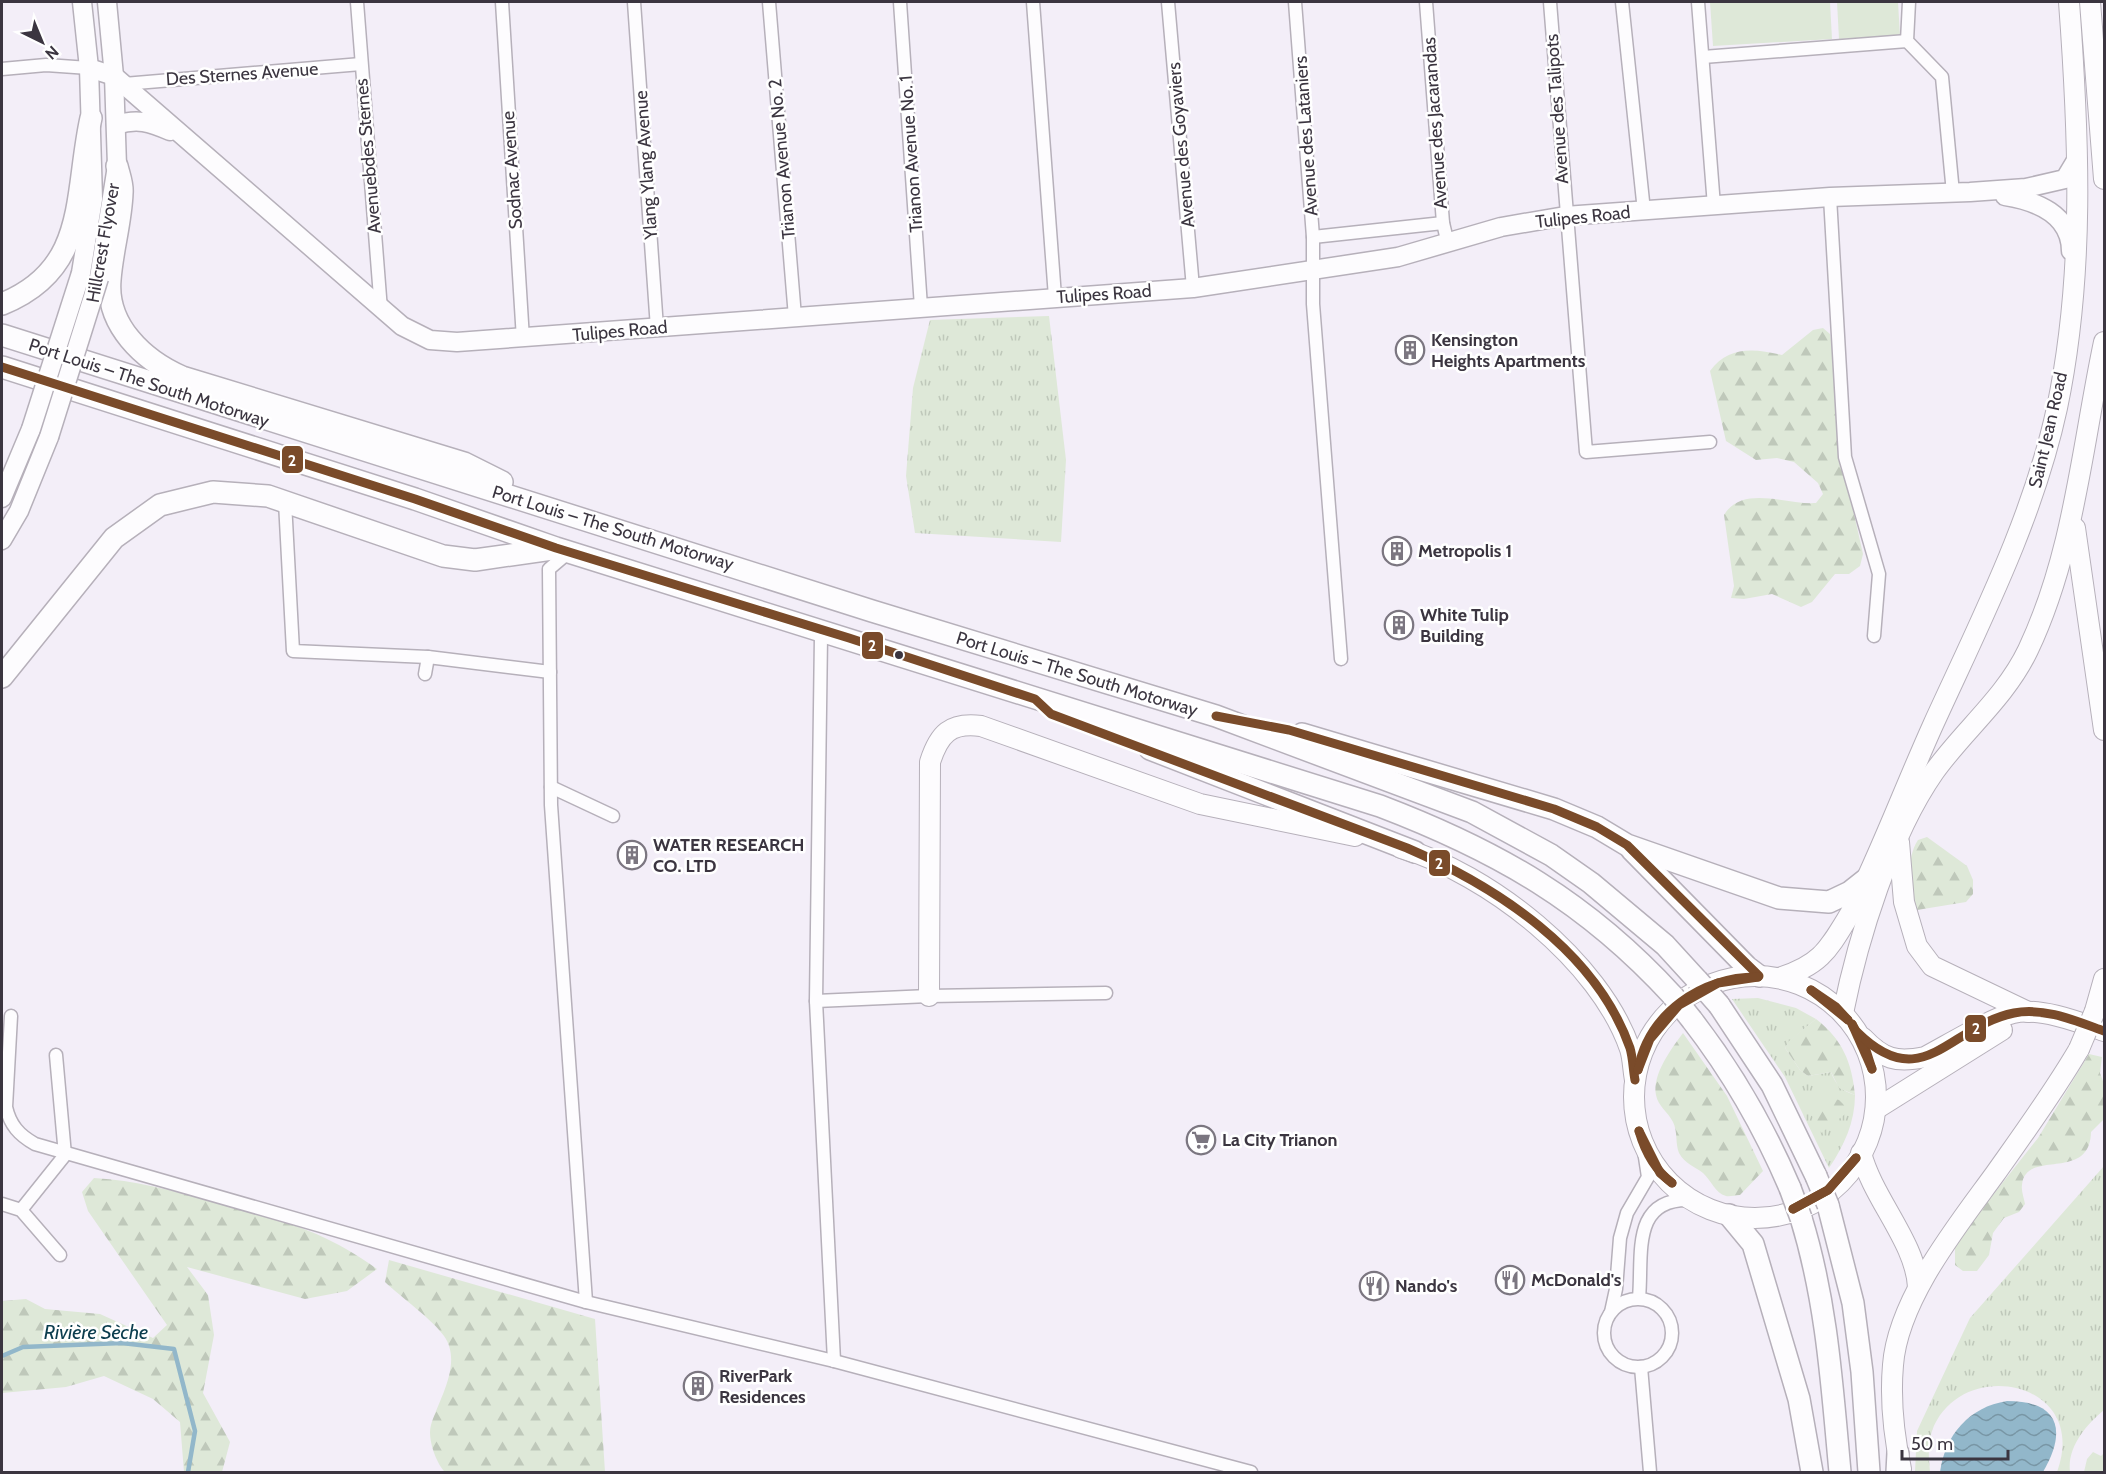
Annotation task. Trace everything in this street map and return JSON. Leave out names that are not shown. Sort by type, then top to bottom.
[{"type":"highway","points":[[2,304],[36,287],[57,264],[74,227],[84,151],[91,118]]},
{"type":"highway","points":[[117,166],[123,191],[104,280],[126,335],[138,350],[163,369],[205,385],[464,464],[565,512]]},
{"type":"highway","name":"Port Louis – The South Motorway","points":[[2,335],[872,611],[1216,716],[1473,812],[1551,855],[1627,910],[1665,945],[1719,1005],[1772,1085],[1828,1205],[1853,1303],[1862,1372],[1869,1473]]},
{"type":"highway","name":"Port Louis – The South Motorway","points":[[2,367],[415,499],[562,550],[1380,806],[1456,836],[1529,875],[1573,904],[1611,934],[1673,996],[1743,1092],[1763,1128],[1790,1188],[1812,1251],[1827,1323],[1840,1473]]},
{"type":"highway","points":[[2,677],[114,538],[160,505],[213,492],[268,496],[443,556],[475,560],[562,550]]},
{"type":"highway","points":[[1035,699],[1051,714],[1175,758],[1415,852]]},
{"type":"highway","points":[[1216,716],[1289,730],[1554,809],[1597,827],[1627,845],[1779,898],[1829,902],[1850,892],[1869,876]]},
{"type":"highway","points":[[1627,845],[1769,977]]},
{"type":"highway","points":[[1729,1215],[1753,1244],[1799,1399],[1812,1473]]},
{"type":"main road","name":"Hillcrest Flyover","points":[[2,498],[31,429],[81,273],[93,199],[89,68],[82,2]]},
{"type":"main road","name":"Hillcrest Flyover","points":[[107,2],[119,80],[116,125],[117,166]]},
{"type":"main road","name":"Saint Jean Road","points":[[1893,832],[2011,553],[2033,492],[2057,406],[2077,246],[2077,159],[2069,2]]},
{"type":"main road","points":[[2091,2],[2099,60],[2104,179]]},
{"type":"main road","points":[[89,68],[119,80]]},
{"type":"main road","name":"Tulipes Road","points":[[119,80],[381,310],[413,333],[430,340],[523,339],[1193,288],[1398,257],[1501,227],[1565,216],[1830,196],[1962,193],[2057,183],[2065,179],[2077,159]]},
{"type":"main road","points":[[116,125],[135,120],[150,122],[185,138]]},
{"type":"main road","points":[[1962,193],[2031,201],[2055,215],[2066,227],[2071,242],[2073,288]]},
{"type":"main road","name":"Hillcrest Flyover","points":[[2,540],[19,510],[50,437],[104,280]]},
{"type":"main road","name":"Saint Jean Road","points":[[1893,832],[1935,770],[2000,696],[2018,669],[2043,612],[2064,555],[2104,342]]},
{"type":"main road","points":[[2073,511],[2104,730]]},
{"type":"main road","points":[[929,996],[930,762],[936,743],[948,730],[966,724],[981,726],[1200,804],[1358,836],[1415,852],[1480,884],[1530,920],[1568,954],[1598,992],[1619,1024],[1630,1050],[1635,1080],[1634,1113],[1643,1144],[1662,1176],[1691,1200],[1729,1215],[1755,1218],[1782,1215],[1807,1206],[1829,1191],[1848,1173],[1861,1153],[1876,1109],[1874,1078],[1868,1054],[1857,1032]]},
{"type":"main road","points":[[1635,1080],[1642,1052],[1656,1026],[1677,1005],[1711,985],[1729,978],[1769,977],[1802,971],[1815,963],[1850,914],[1893,832]]},
{"type":"main road","points":[[1893,832],[1904,902],[1917,946],[1932,966],[2033,1013]]},
{"type":"main road","points":[[1843,1013],[1861,941],[1893,832]]},
{"type":"main road","points":[[1769,977],[1817,993],[1843,1013],[1857,1032],[1880,1055],[1912,1060],[1925,1057],[2011,1013],[2062,1017],[2104,1031]]},
{"type":"main road","points":[[1899,1466],[1893,1363],[1903,1325],[1918,1287],[1961,1221],[2058,1084],[2079,1049],[2104,979]]},
{"type":"main road","points":[[1876,1109],[2033,1013]]},
{"type":"main road","points":[[1861,1153],[1872,1186],[1914,1263],[1918,1287]]},
{"type":"street","name":"Avenuebdes Sternes","points":[[357,2],[381,310]]},
{"type":"street","name":"Sodnac Avenue","points":[[502,2],[523,339]]},
{"type":"street","name":"Ylang Ylang Avenue","points":[[634,2],[657,328]]},
{"type":"street","name":"Trianon Avenue No. 2","points":[[769,2],[795,317]]},
{"type":"street","name":"Trianon Avenue No. 1","points":[[900,2],[921,307]]},
{"type":"street","points":[[1033,2],[1055,297]]},
{"type":"street","name":"Avenue des Goyaviers","points":[[1168,2],[1193,288]]},
{"type":"street","name":"Avenue des Lataniers","points":[[1295,2],[1313,237],[1313,304],[1341,659]]},
{"type":"street","name":"Avenue des Jacarandas","points":[[1426,2],[1443,223],[1448,244]]},
{"type":"street","name":"Avenue des Talipots","points":[[1550,2],[1565,216],[1586,452],[1710,442]]},
{"type":"street","points":[[1622,2],[1644,211]]},
{"type":"street","points":[[1698,2],[1714,206]]},
{"type":"street","points":[[1909,2],[1907,41],[1942,77],[1962,193]]},
{"type":"street","points":[[1703,57],[1907,41]]},
{"type":"street","name":"Des Sternes Avenue","points":[[119,80],[361,64]]},
{"type":"street","points":[[2,69],[55,65],[89,68]]},
{"type":"street","points":[[1830,196],[1845,457],[1879,574],[1874,636]]},
{"type":"street","points":[[1313,237],[1443,223]]},
{"type":"street","points":[[285,502],[293,651],[428,657],[550,672]]},
{"type":"street","points":[[562,550],[549,569],[551,787],[586,1302]]},
{"type":"street","points":[[821,636],[816,1001],[834,1361]]},
{"type":"street","points":[[425,674],[428,657]]},
{"type":"street","points":[[551,787],[613,816]]},
{"type":"street","points":[[816,1001],[929,996],[1106,993]]},
{"type":"street","points":[[11,1016],[6,1107],[8,1119],[29,1141],[65,1155],[586,1302],[834,1361],[1251,1473]]},
{"type":"street","points":[[21,1210],[65,1155],[56,1055]]},
{"type":"street","points":[[1611,1312],[1628,1300],[1639,1299],[1658,1305],[1666,1312],[1673,1332],[1671,1342],[1660,1359],[1641,1367],[1623,1364],[1610,1352],[1604,1336],[1611,1312],[1620,1238],[1627,1213],[1648,1177],[1643,1144]]},
{"type":"street","points":[[1639,1299],[1642,1234],[1647,1218],[1658,1207],[1674,1199],[1691,1200]]},
{"type":"street","points":[[2,1204],[21,1210],[60,1255]]},
{"type":"street","points":[[1641,1367],[1650,1473]]},
{"type":"green space","points":[[1710,2],[1830,2],[1832,39],[1713,46]]},
{"type":"green space","points":[[1837,2],[1898,2],[1900,36],[1839,39]]},
{"type":"green space","points":[[1049,316],[1066,460],[1061,542],[915,533],[906,476],[913,388],[930,320]]},
{"type":"green space","points":[[1823,328],[1830,334],[1839,447],[1863,554],[1860,566],[1849,574],[1835,574],[1812,602],[1801,607],[1772,594],[1744,599],[1731,598],[1734,586],[1724,515],[1742,500],[1766,498],[1816,503],[1823,494],[1818,483],[1794,462],[1777,458],[1756,460],[1726,441],[1710,371],[1725,357],[1742,351],[1752,350],[1782,355],[1813,330]]},
{"type":"green space","points":[[1927,837],[1967,866],[1973,880],[1973,894],[1966,902],[1917,910],[1912,893],[1911,856],[1918,840]]},
{"type":"green space","points":[[1758,998],[1796,1008],[1816,1019],[1785,1048],[1800,1070],[1808,1076],[1831,1072],[1840,1086],[1855,1095],[1848,1133],[1829,1168],[1785,1077],[1732,999]]},
{"type":"green space","points":[[1816,1019],[1833,1035],[1844,1052],[1851,1072],[1855,1095],[1839,1088],[1831,1072],[1808,1076],[1800,1070],[1785,1048],[1789,1041]]},
{"type":"green space","points":[[1683,1033],[1727,1096],[1763,1171],[1740,1195],[1722,1194],[1703,1173],[1684,1160],[1679,1153],[1673,1122],[1657,1099],[1656,1087],[1660,1070]]},
{"type":"green space","points":[[2089,1054],[2102,1057],[2100,1073],[2104,1084],[2104,1119],[2091,1132],[2088,1147],[2080,1157],[2034,1168],[2026,1174],[2022,1185],[2025,1204],[2019,1212],[2004,1218],[1993,1233],[1989,1255],[1977,1271],[1963,1271],[1955,1265],[1955,1243],[2038,1138]]},
{"type":"green space","points":[[1824,1096],[1839,1100],[1845,1106],[1844,1115],[1821,1133],[1811,1114],[1811,1107]]},
{"type":"green space","points":[[2104,1166],[2104,1410],[2079,1437],[2072,1454],[2070,1472],[2057,1472],[2063,1441],[2056,1416],[2040,1399],[2018,1388],[1993,1386],[1968,1392],[1947,1407],[1930,1436],[1930,1472],[1915,1472],[1917,1431],[1970,1318]]},
{"type":"green space","points":[[94,1178],[153,1187],[277,1219],[337,1244],[377,1269],[347,1291],[305,1299],[187,1267],[208,1295],[214,1335],[203,1393],[230,1442],[222,1472],[184,1472],[180,1422],[153,1399],[104,1376],[66,1387],[2,1393],[2,1301],[26,1299],[45,1309],[100,1314],[153,1338],[167,1325],[88,1211],[82,1192]]},
{"type":"green space","points":[[389,1260],[595,1319],[605,1472],[445,1472],[438,1463],[433,1450],[430,1430],[448,1381],[451,1358],[449,1347],[444,1336],[432,1323],[385,1282]]},
{"type":"green space","points":[[2093,1452],[2101,1456],[2104,1453],[2104,1472],[2084,1472],[2087,1459]]},
{"type":"water","points":[[2007,1401],[2025,1402],[2038,1406],[2054,1421],[2055,1444],[2043,1472],[1940,1472],[1947,1446],[1961,1425],[1981,1409]]},
{"type":"waterway","name":"Rivière Sèche","points":[[2,1356],[23,1347],[122,1343],[174,1349],[195,1431],[188,1472]]},
{"type":"transit line","name":"2","points":[[2,367],[415,499],[556,548],[849,638],[1035,699],[1051,714],[1407,848],[1475,882],[1508,903],[1540,926],[1568,952],[1593,981],[1614,1013],[1630,1048],[1635,1080]]},
{"type":"transit line","name":"2","points":[[1216,716],[1289,730],[1554,809],[1597,827],[1627,845],[1759,976]]},
{"type":"transit line","name":"2","points":[[1638,1070],[1653,1032],[1681,1002],[1717,983],[1737,978],[1758,977]]},
{"type":"transit line","name":"2","points":[[1638,1070],[1650,1039],[1679,1005],[1718,983],[1758,977]]},
{"type":"transit line","name":"2","points":[[1811,990],[1836,1007],[1848,1020]]},
{"type":"transit line","name":"2","points":[[1811,990],[1848,1020]]},
{"type":"transit line","name":"2","points":[[1857,1032],[1880,1050],[1900,1058],[1919,1058],[1936,1052],[1991,1020],[2014,1013],[2048,1013],[2104,1031]]},
{"type":"transit line","name":"2","points":[[1852,1024],[1865,1047],[1872,1069]]},
{"type":"transit line","name":"2","points":[[1852,1024],[1872,1069]]},
{"type":"transit line","name":"2","points":[[1639,1131],[1660,1173],[1672,1183]]},
{"type":"transit line","name":"2","points":[[1639,1131],[1651,1160],[1672,1183]]},
{"type":"transit line","name":"2","points":[[1793,1209],[1828,1190],[1856,1158]]},
{"type":"transit line","name":"2","points":[[1793,1209],[1828,1190],[1856,1158]]},
{"type":"place","name":"Kensington Heights Apartments","points":[[1410,350]]},
{"type":"place","name":"Metropolis 1","points":[[1397,551]]},
{"type":"place","name":"White Tulip Building","points":[[1399,625]]},
{"type":"place","name":"WATER RESEARCH CO. LTD","points":[[632,855]]},
{"type":"place","name":"La City Trianon","points":[[1201,1140]]},
{"type":"place","name":"McDonald's","points":[[1510,1280]]},
{"type":"place","name":"Nando's","points":[[1374,1286]]},
{"type":"place","name":"RiverPark Residences","points":[[698,1386]]}]
